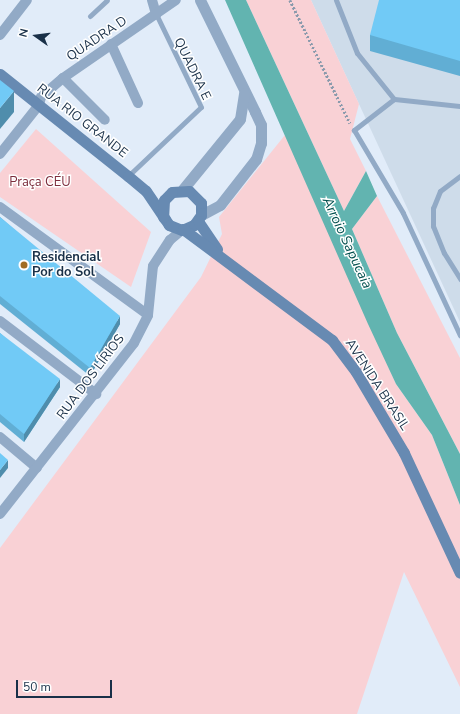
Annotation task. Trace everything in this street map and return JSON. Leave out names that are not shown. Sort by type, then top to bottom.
[{"type":"main road","name":"RUA RIO GRANDE","points":[[0,74],[146,191],[164,218]]},
{"type":"main road","points":[[146,191],[177,191],[198,198],[200,218],[183,230],[164,218],[164,200],[177,191]]},
{"type":"main road","name":"AVENIDA BRASIL","points":[[200,218],[219,253]]},
{"type":"main road","name":"AVENIDA BRASIL","points":[[183,230],[219,253],[332,340],[356,372],[404,453],[460,573]]},
{"type":"street","points":[[0,35],[27,0]]},
{"type":"street","points":[[152,0],[156,14]]},
{"type":"street","name":"QUADRA D","points":[[0,154],[39,105],[41,97],[62,78],[176,0]]},
{"type":"street","points":[[200,0],[244,93],[261,125],[261,143],[256,159],[220,205],[200,218]]},
{"type":"street","points":[[111,44],[138,103]]},
{"type":"street","points":[[62,78],[105,120]]},
{"type":"street","points":[[177,191],[240,119],[244,93]]},
{"type":"street","points":[[0,207],[148,315]]},
{"type":"street","points":[[164,218],[170,240]]},
{"type":"street","name":"RUA DOS LÍRIOS","points":[[0,514],[134,344],[148,315],[154,266],[170,240],[183,230]]},
{"type":"street","points":[[0,321],[96,394]]},
{"type":"street","points":[[0,437],[37,468]]},
{"type":"lane","points":[[90,16],[107,0]]},
{"type":"lane","points":[[336,0],[357,53],[394,99]]},
{"type":"lane","name":"QUADRA E","points":[[128,176],[201,107],[156,14]]},
{"type":"lane","points":[[460,106],[394,99],[354,130],[392,194],[460,335]]},
{"type":"lane","points":[[460,176],[440,191],[433,208],[433,226],[444,254],[460,279]]},
{"type":"path","points":[[290,0],[354,130]]},
{"type":"shaded area","points":[[311,0],[460,0],[460,322],[359,104]]},
{"type":"green space","points":[[246,0],[311,0],[359,104],[350,139],[366,171],[344,211]]},
{"type":"green space","name":"Praça CÉU","points":[[36,129],[151,232],[131,287],[0,197],[0,173]]},
{"type":"green space","points":[[285,135],[396,384],[432,435],[460,505],[460,687],[404,572],[357,714],[0,714],[0,548],[201,277],[222,234],[219,217]]},
{"type":"green space","points":[[377,196],[460,358],[460,454],[397,333],[352,229]]},
{"type":"water","name":"Arroio Sapucaia","points":[[225,0],[246,0],[344,211],[366,171],[377,196],[352,229],[397,333],[460,454],[460,505],[432,435],[396,384],[368,324]]},
{"type":"building","points":[[379,0],[460,0],[460,61],[370,35]]},
{"type":"building","points":[[0,80],[14,91],[0,108]]},
{"type":"building","name":"Residencial Por do Sol","points":[[0,217],[120,316],[90,368],[0,296]]},
{"type":"building","points":[[0,333],[60,379],[24,434],[0,414]]},
{"type":"building","points":[[0,453],[8,460],[0,470]]},
{"type":"place","name":"Residencial Por do Sol","points":[[24,265]]}]
